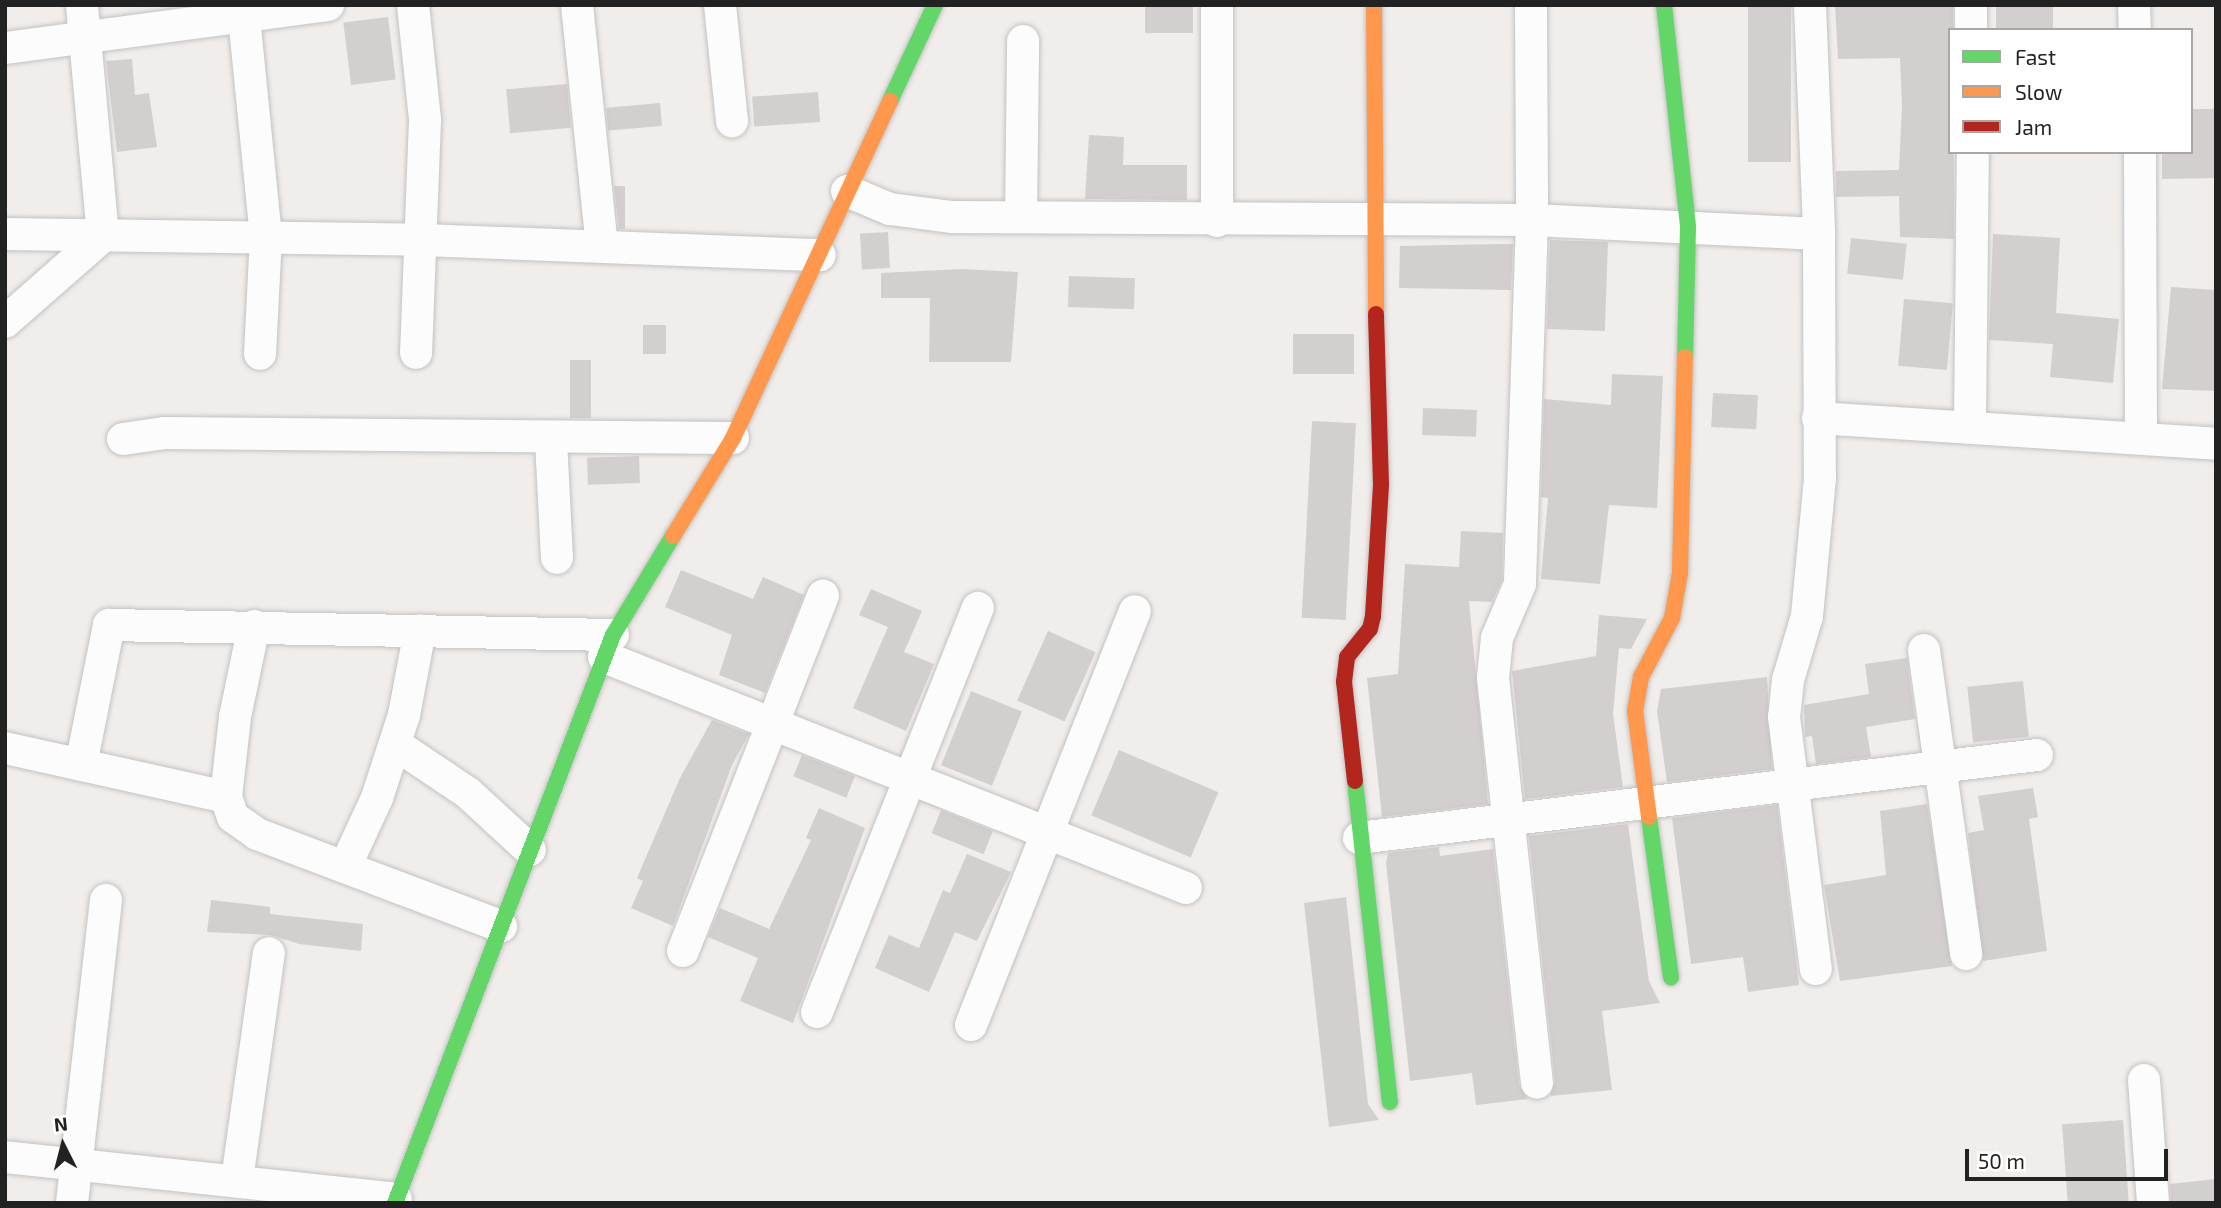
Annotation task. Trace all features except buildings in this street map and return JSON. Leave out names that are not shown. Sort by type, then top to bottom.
[{"type":"street","points":[[82,5],[88,40],[103,236]]},
{"type":"street","points":[[5,48],[88,40],[328,5]]},
{"type":"street","points":[[412,5],[425,120],[423,240],[416,353]]},
{"type":"street","points":[[577,5],[602,246]]},
{"type":"street","points":[[720,5],[732,121]]},
{"type":"street","points":[[5,1157],[76,1167],[237,1180],[395,1201],[608,646],[733,438],[935,5]]},
{"type":"street","points":[[1217,5],[1217,222]]},
{"type":"street","points":[[1374,5],[1373,223],[1381,484],[1373,616],[1343,669],[1359,838],[1390,1102]]},
{"type":"street","points":[[1531,5],[1532,220],[1520,584],[1497,638],[1493,678],[1537,1083]]},
{"type":"street","points":[[1664,5],[1688,227],[1680,573],[1672,618],[1641,677],[1635,711],[1644,803],[1671,978]]},
{"type":"street","points":[[1810,5],[1819,234],[1820,478],[1812,577],[1784,717],[1790,785],[1816,969]]},
{"type":"street","points":[[1971,5],[1971,28]]},
{"type":"street","points":[[2134,5],[2135,28]]},
{"type":"street","points":[[244,17],[266,236],[260,354]]},
{"type":"street","points":[[1021,217],[1023,41]]},
{"type":"street","points":[[1970,424],[1973,154]]},
{"type":"street","points":[[2140,154],[2141,435]]},
{"type":"street","points":[[847,191],[890,209],[952,217],[1373,223],[1532,220],[1819,234]]},
{"type":"street","points":[[5,234],[423,240],[820,255]]},
{"type":"street","points":[[5,322],[103,236]]},
{"type":"street","points":[[1818,418],[2141,435],[2216,444]]},
{"type":"street","points":[[123,439],[234,433],[551,440],[733,438]]},
{"type":"street","points":[[551,440],[557,558]]},
{"type":"street","points":[[683,951],[823,596]]},
{"type":"street","points":[[817,1012],[978,608]]},
{"type":"street","points":[[971,1025],[1135,611]]},
{"type":"street","points":[[80,765],[108,625],[420,630],[608,646],[773,723],[1186,888]]},
{"type":"street","points":[[254,626],[234,717],[226,797],[233,817],[257,834],[501,926]]},
{"type":"street","points":[[345,867],[395,744],[420,630]]},
{"type":"street","points":[[1924,650],[1966,954]]},
{"type":"street","points":[[395,744],[468,793],[530,850]]},
{"type":"street","points":[[5,748],[226,797]]},
{"type":"street","points":[[1359,838],[2037,755]]},
{"type":"street","points":[[72,1203],[106,900]]},
{"type":"street","points":[[237,1180],[269,953]]},
{"type":"street","points":[[2144,1080],[2153,1203]]},
{"type":"traffic: fast","points":[[890,101],[935,5]]},
{"type":"traffic: fast","points":[[1664,5],[1688,227],[1685,357]]},
{"type":"traffic: fast","points":[[395,1203],[613,635],[673,536]]},
{"type":"traffic: fast","points":[[1355,781],[1390,1102]]},
{"type":"traffic: fast","points":[[1649,817],[1671,978]]},
{"type":"traffic: slow","points":[[1374,5],[1376,314]]},
{"type":"traffic: slow","points":[[673,536],[733,438],[890,101]]},
{"type":"traffic: slow","points":[[1649,817],[1635,711],[1641,677],[1672,618],[1680,573],[1685,357]]},
{"type":"traffic: jam","points":[[1355,781],[1344,682],[1347,657],[1370,629],[1373,616],[1381,484],[1376,314]]}]
